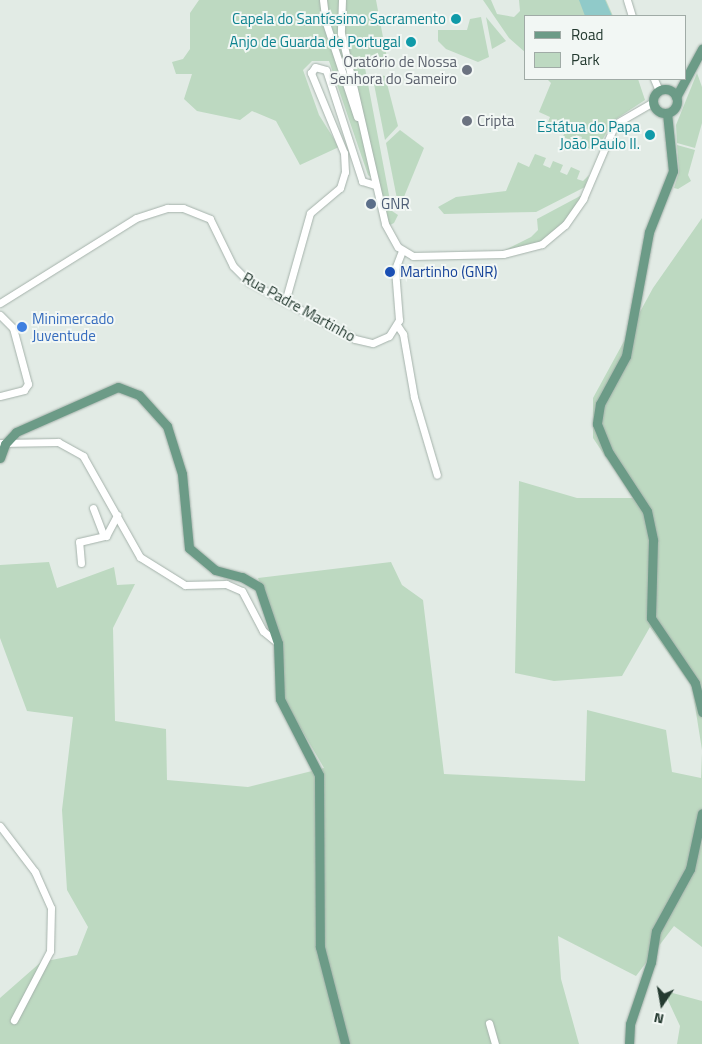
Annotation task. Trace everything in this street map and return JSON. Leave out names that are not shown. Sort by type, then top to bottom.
[{"type":"main road","points":[[687,77],[702,49]]},
{"type":"main road","points":[[667,113],[676,106],[676,97],[685,80]]},
{"type":"main road","points":[[667,113],[658,110],[653,102],[659,92],[668,90],[676,97]]},
{"type":"main road","points":[[667,113],[673,171],[649,232],[626,356],[600,404],[597,424],[609,453],[647,511],[653,540],[651,618],[695,683],[702,712]]},
{"type":"main road","points":[[0,458],[2,444],[16,432],[106,391],[128,388],[139,395],[174,438],[186,492],[189,548],[215,570],[242,577],[259,587],[278,643],[280,699],[319,775],[321,954],[345,1044]]},
{"type":"main road","points":[[629,1044],[630,1024],[651,962],[656,931],[690,869],[702,813]]},
{"type":"street","points":[[324,0],[335,52],[366,138]]},
{"type":"street","points":[[342,0],[341,33],[385,224],[402,251],[413,256],[504,254],[542,244],[565,225],[583,198],[615,124],[653,102]]},
{"type":"street","points":[[627,0],[632,15]]},
{"type":"street","points":[[285,302],[310,213],[340,188],[345,172],[344,154],[311,73],[315,67],[326,70],[362,181],[375,185]]},
{"type":"street","points":[[654,80],[659,92]]},
{"type":"street","name":"Rua Padre Martinho","points":[[0,303],[136,218],[167,208],[183,208],[210,219],[238,273],[285,302],[364,342],[383,340],[397,325]]},
{"type":"street","points":[[402,251],[395,269],[397,325],[403,334],[414,397],[437,475]]},
{"type":"street","points":[[0,315],[13,328],[28,384],[24,390],[0,396]]},
{"type":"street","points":[[2,444],[58,442],[71,449],[94,468],[117,515],[147,562],[185,585],[226,584],[242,591],[263,631],[278,643]]},
{"type":"street","points":[[93,508],[104,536]]},
{"type":"street","points":[[82,563],[79,542],[104,536],[117,515]]},
{"type":"street","points":[[0,826],[35,872],[51,908],[50,952],[14,1020]]},
{"type":"street","points":[[488,1023],[495,1044]]},
{"type":"green space","points":[[199,0],[376,0],[389,69],[365,68],[392,211],[398,215],[394,223],[390,225],[386,219],[378,183],[368,175],[329,61],[312,61],[303,70],[319,115],[339,147],[300,165],[276,121],[252,111],[240,120],[197,111],[184,99],[192,74],[176,74],[172,62],[183,59],[190,49],[190,13]]},
{"type":"green space","points":[[483,0],[491,0],[497,14],[514,17],[520,11],[519,0],[606,0],[613,15],[524,15],[524,51],[509,38]]},
{"type":"green space","points":[[481,17],[489,57],[478,62],[446,49],[438,41],[438,30],[467,30],[470,19]]},
{"type":"green space","points":[[486,17],[506,41],[492,49]]},
{"type":"green space","points":[[697,73],[702,87],[702,123],[695,148],[677,143],[676,125]]},
{"type":"green space","points":[[372,74],[385,76],[398,126],[385,140]]},
{"type":"green space","points":[[548,80],[638,80],[645,100],[613,121],[600,144],[593,142],[590,149],[580,144],[582,137],[576,135],[573,141],[563,137],[565,131],[560,128],[557,134],[545,130],[550,117],[539,112],[551,83]]},
{"type":"green space","points":[[400,130],[424,148],[399,209],[386,143]]},
{"type":"green space","points":[[677,145],[695,150],[688,175],[691,181],[678,189],[674,188],[679,172]]},
{"type":"green space","points":[[535,154],[546,158],[543,165],[550,168],[553,161],[563,165],[560,172],[567,175],[571,167],[580,171],[577,179],[583,181],[589,175],[585,187],[536,212],[444,214],[438,207],[456,197],[506,191],[518,162],[529,167]]},
{"type":"green space","points":[[582,195],[564,223],[540,242],[503,251],[531,237],[538,230],[537,219]]},
{"type":"green space","points":[[702,218],[702,750],[692,687],[650,627],[622,676],[554,681],[515,673],[519,481],[577,498],[633,498],[593,438],[593,398],[653,288]]},
{"type":"green space","points":[[49,562],[57,588],[114,567],[117,585],[135,584],[113,628],[115,721],[166,729],[167,780],[248,787],[324,768],[284,700],[278,634],[258,578],[391,562],[402,585],[423,600],[444,774],[585,781],[587,710],[666,730],[672,772],[701,778],[702,753],[702,947],[674,926],[636,976],[558,936],[561,979],[579,1044],[0,1044],[0,998],[41,962],[77,955],[88,927],[67,890],[62,810],[73,717],[27,711],[0,638],[0,565]]},
{"type":"green space","points":[[669,992],[702,1001],[702,1044],[677,1044],[680,1026],[666,996]]},
{"type":"water","points":[[579,0],[605,0],[612,15],[585,15]]},
{"type":"place","name":"Capela do Santíssimo Sacramento","points":[[456,19]]},
{"type":"place","name":"Anjo de Guarda de Portugal","points":[[411,42]]},
{"type":"place","name":"Oratório de Nossa Senhora do Sameiro","points":[[467,70]]},
{"type":"place","name":"Cripta","points":[[467,121]]},
{"type":"place","name":"Estátua do Papa João Paulo II.","points":[[650,135]]},
{"type":"place","name":"GNR","points":[[371,204]]},
{"type":"place","name":"Martinho (GNR)","points":[[390,272]]},
{"type":"place","name":"Minimercado Juventude","points":[[22,327]]}]
